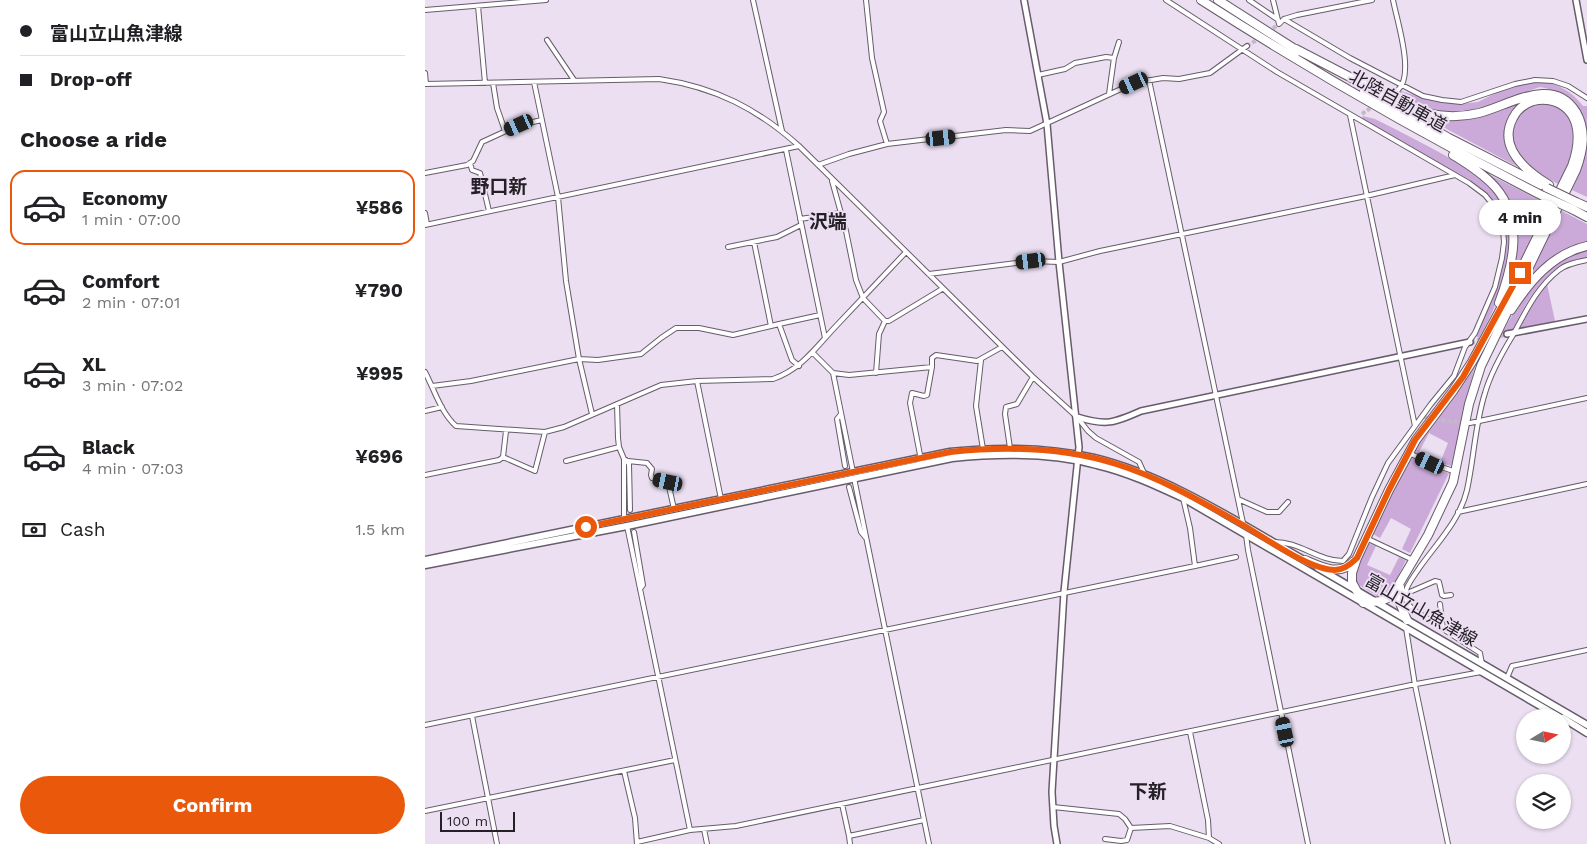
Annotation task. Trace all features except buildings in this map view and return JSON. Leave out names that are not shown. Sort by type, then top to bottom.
[{"type":"highway","name":"北陸自動車道","points":[[1201,0],[1351,93],[1445,146],[1543,196],[1587,216]]},
{"type":"highway","name":"北陸自動車道","points":[[1217,0],[1402,112],[1587,206]]},
{"type":"highway","points":[[1296,49],[1392,99],[1429,114],[1469,115],[1486,111],[1529,95],[1551,94],[1564,100],[1574,108],[1582,122],[1584,138],[1581,157],[1571,183],[1481,366],[1473,391],[1456,472],[1448,494],[1428,535],[1401,583],[1389,599],[1363,603],[1351,577],[1357,558],[1408,453],[1423,429],[1463,377],[1488,333],[1567,179],[1576,156],[1578,137],[1575,121],[1559,103],[1543,99],[1527,103],[1515,114],[1511,122],[1509,138],[1510,146],[1518,161],[1548,187]]},
{"type":"highway","points":[[1351,93],[1477,170],[1502,196],[1512,220],[1513,246],[1507,280],[1488,333]]},
{"type":"highway","points":[[1493,342],[1520,297],[1544,269],[1561,256],[1587,246]]},
{"type":"highway","points":[[1305,560],[1324,568],[1337,570],[1347,567],[1357,558]]},
{"type":"highway","points":[[1401,583],[1399,598],[1406,624]]},
{"type":"main road","name":"富山立山魚津線","points":[[425,565],[921,461],[950,452],[1010,448],[1047,450],[1141,479],[1183,498],[1363,603],[1482,664],[1587,725]]},
{"type":"main road","name":"富山立山魚津線","points":[[921,461],[983,455],[1051,456],[1115,464],[1143,473],[1181,491],[1305,560],[1376,602],[1406,624],[1482,672],[1546,709]]},
{"type":"main road","name":"富山立山魚津線","points":[[425,560],[625,522],[721,499],[854,475]]},
{"type":"main road","name":"富山立山魚津線","points":[[1571,723],[1587,733]]},
{"type":"street","points":[[425,10],[546,0]]},
{"type":"street","points":[[753,0],[782,131]]},
{"type":"street","points":[[866,0],[872,58],[884,112],[880,121],[887,144]]},
{"type":"street","points":[[1024,0],[1047,124],[1059,262],[1077,417],[1078,458],[1064,592],[1054,760],[1052,807],[1057,844]]},
{"type":"street","points":[[1166,0],[1241,50],[1469,183],[1485,195],[1493,206],[1503,230],[1504,242],[1495,287],[1475,333],[1465,347],[1454,376],[1388,464],[1349,554],[1343,561],[1332,561],[1283,542],[1271,542]]},
{"type":"street","points":[[1249,0],[1277,19]]},
{"type":"street","points":[[1273,0],[1279,24],[1284,19],[1372,0]]},
{"type":"street","points":[[1393,0],[1407,67],[1403,86],[1398,90]]},
{"type":"street","points":[[1576,0],[1587,60]]},
{"type":"street","points":[[478,6],[485,83]]},
{"type":"street","points":[[1284,19],[1349,58],[1423,96],[1461,102],[1515,84],[1535,80],[1553,81],[1569,86],[1587,98]]},
{"type":"street","points":[[547,40],[574,80]]},
{"type":"street","points":[[1109,94],[1114,58],[1119,42]]},
{"type":"street","points":[[818,165],[887,144],[1006,130],[1029,131],[1134,83],[1163,78],[1179,79],[1210,72],[1247,46]]},
{"type":"street","points":[[1038,75],[1065,69],[1075,63],[1107,57],[1114,58]]},
{"type":"street","points":[[425,73],[426,84],[659,79],[697,87],[746,106],[782,131],[799,146],[942,289],[1077,417],[1096,438],[1139,462],[1143,473]]},
{"type":"street","points":[[1149,80],[1243,526]]},
{"type":"street","points":[[493,82],[497,108],[505,131]]},
{"type":"street","points":[[534,82],[558,197],[567,281],[579,359],[592,414]]},
{"type":"street","points":[[1349,114],[1415,426]]},
{"type":"street","points":[[1357,118],[1362,114]]},
{"type":"street","points":[[425,173],[470,163],[473,161],[482,142],[519,125],[542,120]]},
{"type":"street","points":[[425,212],[426,224],[799,146]]},
{"type":"street","points":[[786,150],[825,338]]},
{"type":"street","points":[[470,163],[472,170],[480,173],[489,211]]},
{"type":"street","points":[[929,274],[1031,261],[1059,262],[1455,175]]},
{"type":"street","points":[[832,180],[846,231],[856,280],[863,298],[885,321]]},
{"type":"street","points":[[800,219],[841,213]]},
{"type":"street","points":[[728,247],[777,237],[801,226]]},
{"type":"street","points":[[754,242],[771,326]]},
{"type":"street","points":[[425,372],[442,407],[451,422],[456,426],[506,431],[545,432],[564,427],[661,385],[773,379],[785,375],[799,366],[813,353],[906,252]]},
{"type":"street","points":[[1482,664],[1479,654],[1414,610],[1407,603],[1405,594],[1413,576],[1447,531],[1458,512],[1466,492],[1485,393],[1510,334],[1544,284],[1560,269],[1587,260]]},
{"type":"street","points":[[885,321],[889,321],[942,289]]},
{"type":"street","points":[[432,386],[471,381],[579,359],[598,360],[641,354],[677,328],[699,328],[733,335],[820,315]]},
{"type":"street","points":[[1510,334],[1587,319]]},
{"type":"street","points":[[876,373],[879,334],[885,321]]},
{"type":"street","points":[[779,324],[792,360],[799,366]]},
{"type":"street","points":[[1077,417],[1105,424],[1111,423],[1141,411],[1470,342]]},
{"type":"street","points":[[921,461],[910,404],[912,393],[927,395],[933,358],[936,355],[977,361],[1002,347]]},
{"type":"street","points":[[813,353],[833,373],[929,844]]},
{"type":"street","points":[[981,360],[976,406],[983,449]]},
{"type":"street","points":[[833,373],[849,375],[932,367]]},
{"type":"street","points":[[1010,448],[1005,414],[1006,407],[1017,404],[1033,377]]},
{"type":"street","points":[[697,382],[721,499]]},
{"type":"street","points":[[1470,422],[1587,398]]},
{"type":"street","points":[[617,404],[619,447],[626,460],[629,510]]},
{"type":"street","points":[[425,411],[442,407]]},
{"type":"street","points":[[841,414],[837,419],[845,466]]},
{"type":"street","points":[[503,457],[506,431]]},
{"type":"street","points":[[503,457],[535,471],[545,432]]},
{"type":"street","points":[[566,461],[619,447]]},
{"type":"street","points":[[1408,453],[1456,472]]},
{"type":"street","points":[[425,475],[499,460],[503,457]]},
{"type":"street","points":[[626,460],[647,463],[652,469],[652,478],[668,482],[674,509]]},
{"type":"street","points":[[626,460],[625,522],[690,830]]},
{"type":"street","points":[[1458,512],[1587,484]]},
{"type":"street","points":[[849,487],[861,532],[865,537]]},
{"type":"street","points":[[1181,491],[1190,528],[1195,566]]},
{"type":"street","points":[[1238,499],[1267,512],[1279,512],[1288,502]]},
{"type":"street","points":[[633,532],[643,585],[640,589]]},
{"type":"street","points":[[1247,535],[1248,550],[1307,844]]},
{"type":"street","points":[[1367,538],[1413,560]]},
{"type":"street","points":[[425,725],[1237,557]]},
{"type":"street","points":[[1405,594],[1435,581],[1439,582],[1442,595],[1451,595]]},
{"type":"street","points":[[1440,604],[1443,629]]},
{"type":"street","points":[[1406,624],[1415,685],[1448,844]]},
{"type":"street","points":[[1507,678],[1512,666],[1587,650]]},
{"type":"street","points":[[624,770],[635,818],[637,843],[690,830],[737,826],[1482,672]]},
{"type":"street","points":[[471,716],[497,844]]},
{"type":"street","points":[[1190,732],[1208,820],[1209,838]]},
{"type":"street","points":[[425,812],[675,760]]},
{"type":"street","points":[[842,804],[850,844]]},
{"type":"street","points":[[1052,807],[1119,814],[1131,828]]},
{"type":"street","points":[[849,836],[924,820]]},
{"type":"street","points":[[1131,828],[1169,826],[1209,838],[1219,844]]},
{"type":"street","points":[[1105,839],[1127,840],[1131,828]]},
{"type":"street","points":[[704,829],[707,844]]},
{"type":"shaded area","points":[[1542,81],[1565,89],[1583,106],[1587,106],[1587,197],[1572,190],[1584,161],[1584,135],[1581,123],[1571,104],[1553,90],[1540,87],[1469,111],[1459,112],[1432,109],[1415,103],[1398,93],[1401,91],[1436,101],[1460,104],[1478,102],[1510,86]]},
{"type":"shaded area","points":[[1527,98],[1510,115],[1505,130],[1505,146],[1508,154],[1518,167],[1428,119],[1450,120],[1471,118]]},
{"type":"shaded area","points":[[1535,103],[1552,105],[1563,112],[1570,121],[1573,132],[1570,158],[1560,185],[1541,175],[1523,162],[1513,146],[1512,136],[1516,120],[1525,109]]},
{"type":"shaded area","points":[[1363,116],[1375,119],[1469,170],[1490,187],[1501,204],[1507,223],[1509,242],[1507,262],[1503,283],[1496,302],[1479,338],[1476,336],[1497,284],[1503,258],[1502,226],[1495,204],[1485,192],[1470,180],[1361,120]]},
{"type":"shaded area","points":[[1488,174],[1549,205],[1510,284],[1515,252],[1515,225],[1507,200]]},
{"type":"shaded area","points":[[1560,210],[1587,224],[1587,243],[1577,245],[1520,292]]},
{"type":"shaded area","points":[[1587,250],[1587,258],[1571,261],[1552,272],[1529,299],[1513,329],[1503,332],[1529,288],[1547,269],[1570,255]]},
{"type":"shaded area","points":[[1547,284],[1555,321],[1517,330],[1536,297]]},
{"type":"shaded area","points":[[1476,363],[1463,410],[1451,466],[1440,463],[1448,443],[1429,433],[1418,454],[1414,451],[1424,434]]},
{"type":"shaded area","points":[[1410,457],[1437,471],[1438,469],[1449,473],[1410,553],[1402,549],[1411,529],[1391,518],[1380,538],[1373,534]]},
{"type":"shaded area","points":[[1368,543],[1376,546],[1367,565],[1390,575],[1399,557],[1406,560],[1393,587],[1380,598],[1357,584],[1353,576]]},
{"type":"tunnel","points":[[1268,32],[1279,24]]},
{"type":"tunnel","points":[[1247,46],[1260,38]]},
{"type":"tunnel","points":[[1387,97],[1398,90]]},
{"type":"tunnel","points":[[1362,114],[1375,105]]},
{"type":"tunnel","points":[[1470,342],[1507,334]]},
{"type":"tunnel","points":[[1424,417],[1466,422]]},
{"type":"district","name":"野口新","points":[[499,186]]},
{"type":"district","name":"沢端","points":[[828,221]]},
{"type":"district","name":"下新","points":[[1148,791]]},
{"type":"route","points":[[586,527],[950,452],[1031,448],[1095,458],[1143,473],[1171,485],[1305,560],[1329,570],[1342,569],[1352,564],[1357,558],[1415,440],[1463,377],[1520,273]]}]
